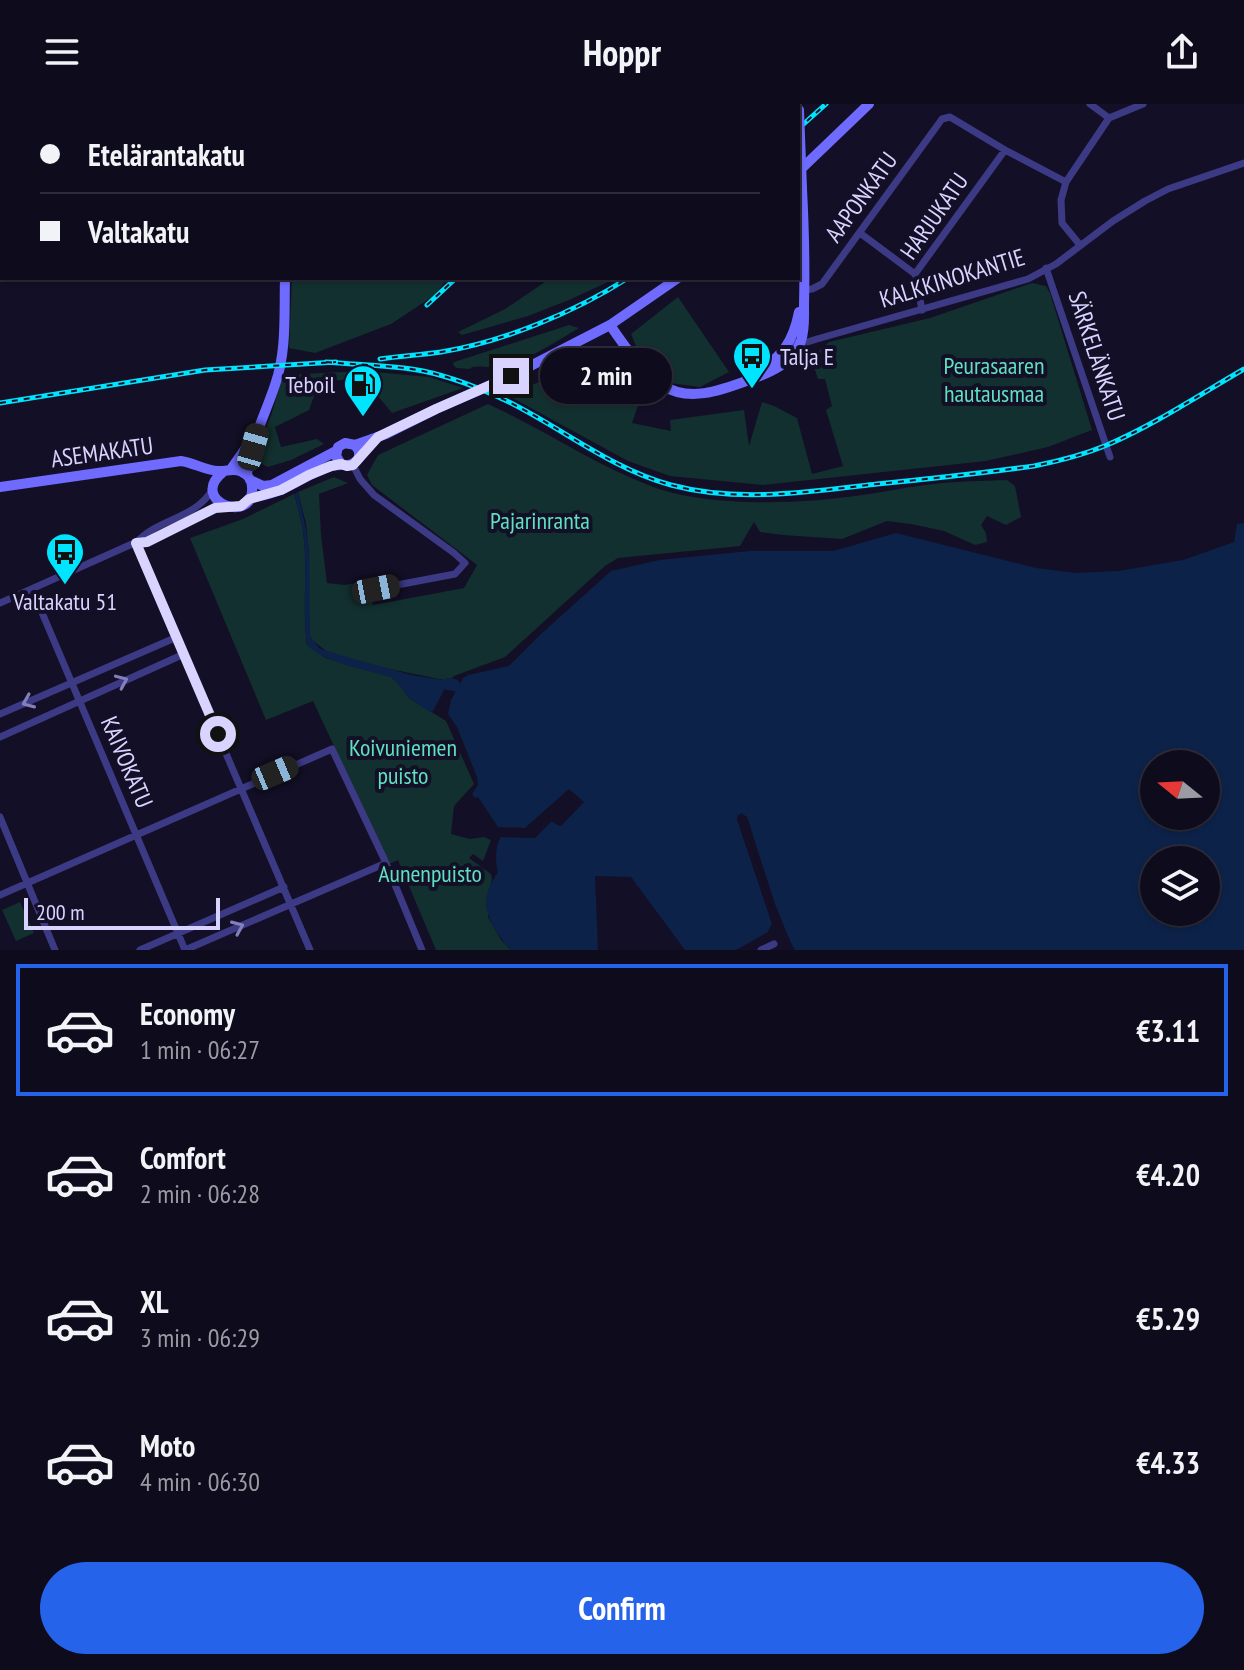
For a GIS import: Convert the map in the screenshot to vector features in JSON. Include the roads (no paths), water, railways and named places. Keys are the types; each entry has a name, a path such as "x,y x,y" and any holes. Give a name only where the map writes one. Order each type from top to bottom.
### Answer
{"main road":[{"path":"800,170 869,104"},
{"path":"610,325 653,378 672,390 685,393 731,388 764,376 790,358 804,328 800,136"},
{"path":"249,499 252,487 248,462 281,361 285,280"},
{"path":"227,470 243,472 263,486 272,485 336,451 345,443 355,445 378,437 511,376 610,325 675,280"},
{"path":"214,485 257,431"},
{"path":"209,470 216,499 230,508 241,506 249,499 281,490 309,475 351,462 378,437"},
{"path":"351,462 359,451 355,445"},
{"path":"336,451 338,461 351,462"},
{"name":"ASEMAKATU","path":"0,487 181,461 209,470 227,470"}],"street":[{"path":"1090,104 1109,118"},
{"path":"1080,245 1062,223 1061,200 1066,182 1109,118 1143,104"},
{"name":"AAPONKATU","path":"805,290 822,284 942,119 950,117 1005,150"},
{"path":"1005,150 1066,182"},
{"name":"HARJUKATU","path":"922,310 915,274 1005,150"},
{"name":"KALKKINOKANTIE","path":"796,342 1028,279 1056,264 1145,201 1168,189 1244,163"},
{"path":"860,233 915,274"},
{"name":"SÄRKELÄNKATU","path":"1046,268 1110,457"},
{"path":"351,462 374,495 465,563 455,574 376,589"},
{"path":"136,543 144,534 190,513 205,501 214,485"},
{"path":"0,603 136,543 147,542 224,506"},
{"path":"136,543 310,950"},
{"name":"KAIVOKATU","path":"32,589 185,950"},
{"path":"0,714 177,637"},
{"path":"0,737 184,654"},
{"path":"0,895 332,749 386,863 422,950"},
{"path":"0,817 55,950"},
{"path":"185,950 386,863"},
{"path":"140,950 284,887"},
{"path":"761,950 774,944"}],"water":[{"path":"298,492 308,546 310,636 319,648 326,651 411,675 449,681 433,711 409,698 391,677 324,657 307,645 304,540 294,494"},
{"path":"1244,523 1244,950 795,950 774,903 747,817 738,815 772,924 768,932 736,950 685,950 631,877 595,876 598,950 511,950 494,927 486,900 498,872 496,854 501,837 535,838 552,821 561,826 584,802 569,789 525,828 498,827 478,797 472,794 478,785 477,777 457,727 448,714 455,693 453,686 460,684 468,675 509,666 611,571 659,560 750,551 833,551 896,533 1036,568 1076,573 1118,571 1183,560 1234,542 1237,524"}],"waterway":[{"path":"448,684 454,685"}],"railway":[{"path":"800,127 826,104"},
{"path":"427,305 454,280"},
{"path":"380,359 441,352 489,341 562,314 625,280"},
{"path":"326,362 399,367 445,377 509,402 608,459 649,478 696,490 748,495 800,493 936,478 1062,460 1125,437 1244,369"},
{"path":"0,403 205,370 336,362"}],"place":[{"name":"Talja E","path":"752,390"},
{"name":"Teboil","path":"363,418"},
{"name":"Valtakatu 51","path":"65,586"}],"park label":[{"name":"Peurasaaren hautausmaa","path":"994,379"},
{"name":"Pajarinranta","path":"540,520"},
{"name":"Koivuniemen puisto","path":"403,761"},
{"name":"Aunenpuisto","path":"430,873"}]}
